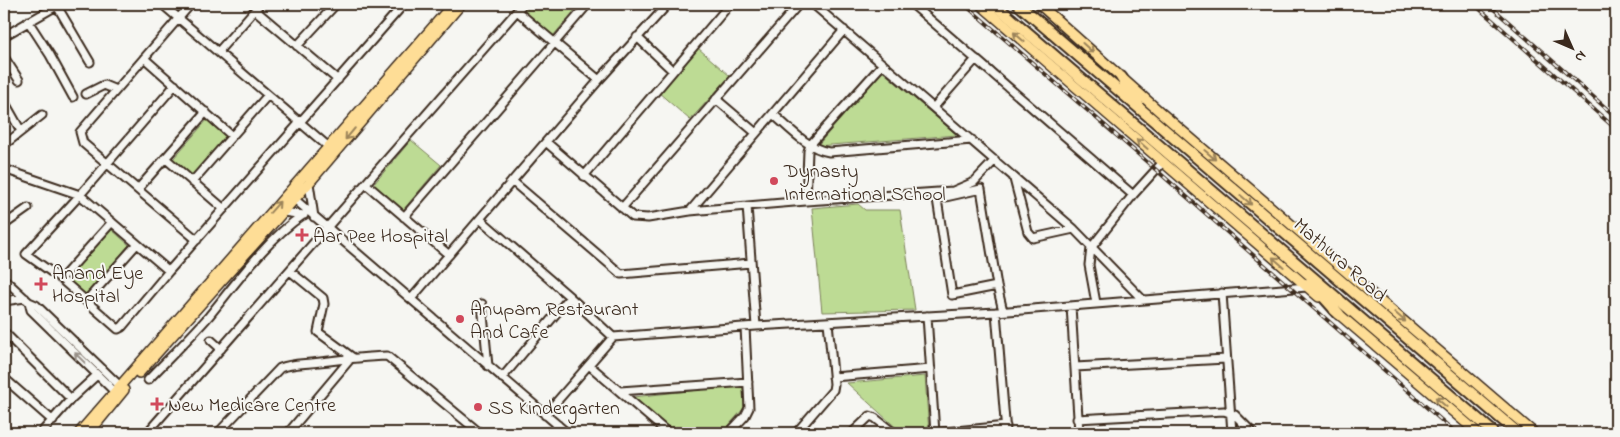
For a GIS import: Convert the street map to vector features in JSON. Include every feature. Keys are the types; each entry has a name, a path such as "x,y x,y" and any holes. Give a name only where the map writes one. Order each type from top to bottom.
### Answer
{"highway":[{"name":"Mathura Road","path":"994,4 1290,258"},
{"name":"Mathura Road","path":"1018,4 1518,433"},
{"path":"1121,77 1142,112"},
{"path":"1290,258 1338,314"},
{"path":"1290,258 1494,433"}],"main road":[{"path":"91,432 119,391 291,197 453,4"},
{"path":"79,433 283,212 291,197 309,183 332,149 461,4"},
{"path":"980,4 1478,433"},
{"path":"1039,4 1534,433"}],"street":[{"path":"162,4 332,149"},
{"path":"191,4 80,132 83,143 197,240"},
{"path":"218,52 260,4"},
{"path":"297,46 336,4"},
{"path":"175,85 26,254 61,279 118,329 404,4"},
{"path":"147,433 524,4"},
{"path":"404,217 588,4"},
{"path":"411,299 599,80 668,4"},
{"path":"584,176 730,4"},
{"path":"622,208 799,4"},
{"path":"813,4 1074,229 1143,300"},
{"path":"912,4 1133,195"},
{"path":"4,36 58,5 90,62"},
{"path":"255,10 338,80"},
{"path":"517,11 599,80"},
{"path":"28,21 50,55 73,97"},
{"path":"690,212 844,30"},
{"path":"637,37 673,71"},
{"path":"4,58 19,80"},
{"path":"144,58 232,136"},
{"path":"934,107 976,59"},
{"path":"806,201 808,151 810,146 883,64"},
{"path":"86,94 104,85 116,90"},
{"path":"192,182 268,95"},
{"path":"716,99 756,134"},
{"path":"4,101 21,131"},
{"path":"138,189 206,112"},
{"path":"773,114 810,146 821,151 829,152 972,140"},
{"path":"4,145 42,115"},
{"path":"546,142 633,217 648,218 747,206 954,191 974,182 995,160"},
{"path":"165,158 224,209"},
{"path":"1096,304 1090,265 1091,248 1133,195 1163,162"},
{"path":"4,169 80,195 169,271"},
{"path":"1014,178 1028,232 1033,238 1074,229"},
{"path":"512,181 621,274 751,263"},
{"path":"309,183 314,217"},
{"path":"366,184 449,255"},
{"path":"927,316 935,433 1006,430 997,286 981,189 937,199 952,295 997,286"},
{"path":"291,197 567,433"},
{"path":"747,206 756,326"},
{"path":"4,225 28,208"},
{"path":"283,212 314,217"},
{"path":"148,380 198,329 282,231 303,215"},
{"path":"480,219 613,337"},
{"path":"61,279 112,222"},
{"path":"86,301 137,244"},
{"path":"290,271 323,298 324,304 318,332 352,357"},
{"path":"4,279 27,300 36,304 119,391"},
{"path":"545,415 613,337 756,326 999,312 1307,287"},
{"path":"1222,293 1232,433"},
{"path":"502,378 570,297"},
{"path":"4,300 27,300"},
{"path":"27,300 31,310 97,375 119,391"},
{"path":"482,304 488,366"},
{"path":"1070,306 1079,433"},
{"path":"796,433 833,390 828,322"},
{"path":"729,433 745,416 749,408 745,327"},
{"path":"4,332 71,399"},
{"path":"212,340 221,349"},
{"path":"218,433 280,368 288,364 311,363 352,357 387,356 480,433"},
{"path":"291,432 352,357"},
{"path":"1075,367 1226,359"},
{"path":"589,365 668,433"},
{"path":"833,378 931,369"},
{"path":"41,433 71,399 97,375"},
{"path":"4,378 52,421"},
{"path":"620,391 748,382"},
{"path":"1077,420 1224,411 1230,412 1253,433"},
{"path":"852,433 870,416 894,433"},
{"path":"551,433 558,425"}],"green space":[{"path":"529,4 579,5 553,36 523,11"},
{"path":"698,48 730,76 690,120 658,92"},
{"path":"882,71 957,135 817,146"},
{"path":"208,119 227,136 191,177 172,160"},
{"path":"411,140 441,165 403,210 373,185"},
{"path":"858,204 865,210 900,210 915,310 822,312 812,208"},
{"path":"111,229 129,245 86,295 68,279"},
{"path":"925,376 929,433 902,433 847,383"},
{"path":"743,385 744,408 722,433 675,433 633,397"}],"railway":[{"path":"964,4 1456,433"},
{"path":"1474,4 1616,129"},
{"path":"1488,4 1616,117"}],"place":[{"name":"Dynasty International School","path":"774,181"},
{"name":"Aar Pee Hospital","path":"302,235"},
{"name":"Anand Eye Hospital","path":"41,284"},
{"name":"Anupam Restaurant And Cafe","path":"460,319"},
{"name":"New Medicare Centre","path":"157,404"},
{"name":"SS Kindergarten","path":"478,407"}]}
